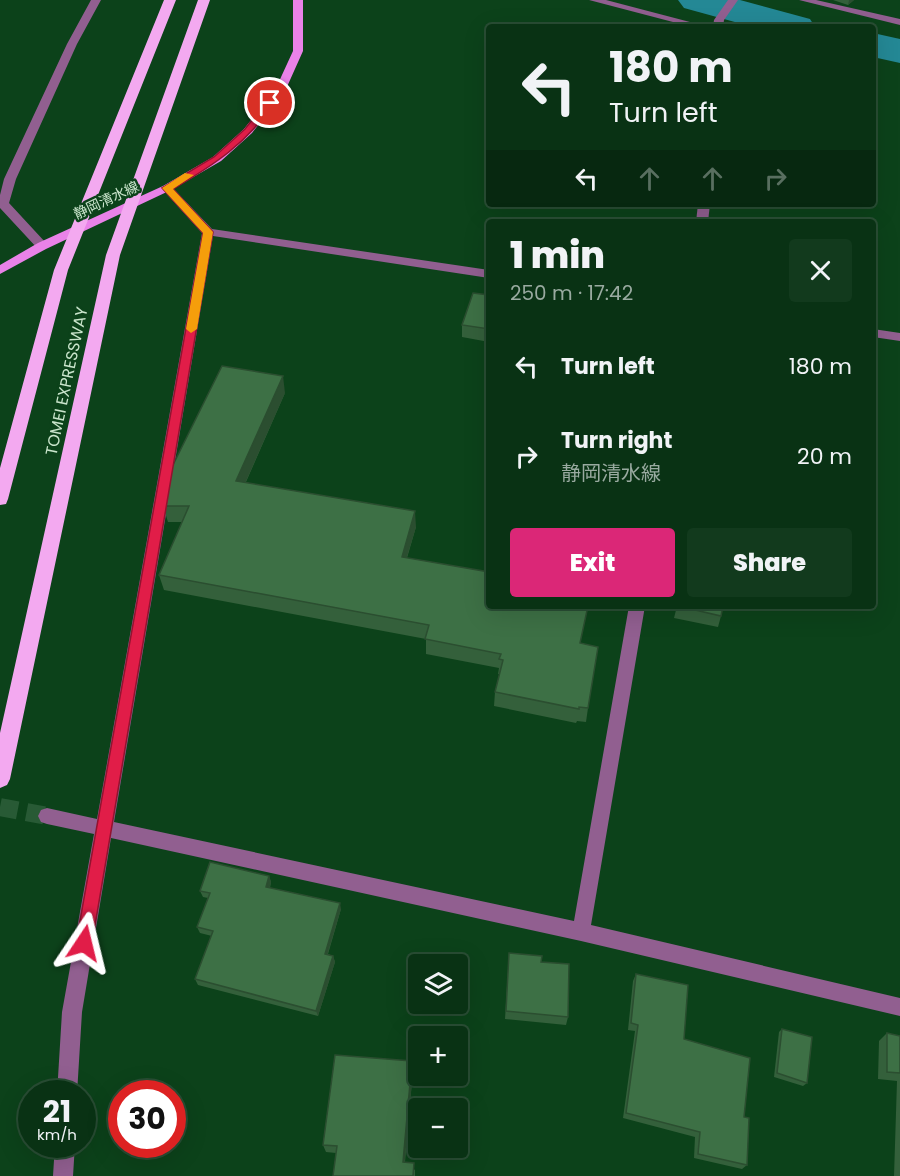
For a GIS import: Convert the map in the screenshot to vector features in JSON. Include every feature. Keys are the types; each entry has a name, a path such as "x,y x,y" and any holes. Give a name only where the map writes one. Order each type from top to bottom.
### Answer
{"highway":[{"name":"TOMEI EXPRESSWAY","path":"0,499 61,270 91,190 170,0"},
{"name":"TOMEI EXPRESSWAY","path":"0,779 113,255 204,0"}],"main road":[{"name":"静岡清水線","path":"0,270 42,246 167,188 217,159 248,131 281,89 297,51 298,0"}],"street":[{"path":"42,246 1,204 15,168 72,45 96,0"},
{"path":"594,0 692,24"},
{"path":"718,24 733,0"},
{"path":"804,0 900,22"},
{"path":"167,188 208,232 486,274"},
{"path":"69,1080 72,1012 208,232"},
{"path":"876,333 900,337"},
{"path":"581,932 636,609"},
{"path":"47,816 581,932 900,1007"},
{"path":"63,1176 64,1158"}],"building":[{"path":"473,293 486,295 486,329 462,325"},
{"path":"222,366 283,376 236,481 415,511 402,557 486,571 486,609 587,609 580,643 598,647 588,708 579,707 579,709 495,692 503,660 499,659 501,654 425,639 429,625 159,575 189,506 163,506 170,471"},
{"path":"691,609 722,609 721,616"},
{"path":"210,862 269,876 266,887 340,903 325,954 333,956 316,1011 195,979 213,931 197,927 210,893 200,891"},
{"path":"509,953 542,956 541,962 569,964 568,1017 506,1011"},
{"path":"636,974 688,985 684,1039 750,1058 744,1117 749,1118 747,1165 698,1154 700,1132 626,1113 638,1025 631,1023"},
{"path":"782,1029 812,1037 807,1083 777,1073"},
{"path":"887,1033 900,1036 900,1073 887,1072"},
{"path":"335,1055 408,1061 410,1086 403,1162 414,1163 413,1176 333,1176 337,1146 323,1145"}],"waterway":[{"path":"697,0 785,24"},
{"path":"876,46 900,51"}],"tunnel":[{"path":"0,807 47,816"}],"slow traffic":[{"path":"189,175 167,188 208,232 191,329"}],"route":[{"path":"84,943 208,232 167,188 217,159 248,131 270,103"}]}
